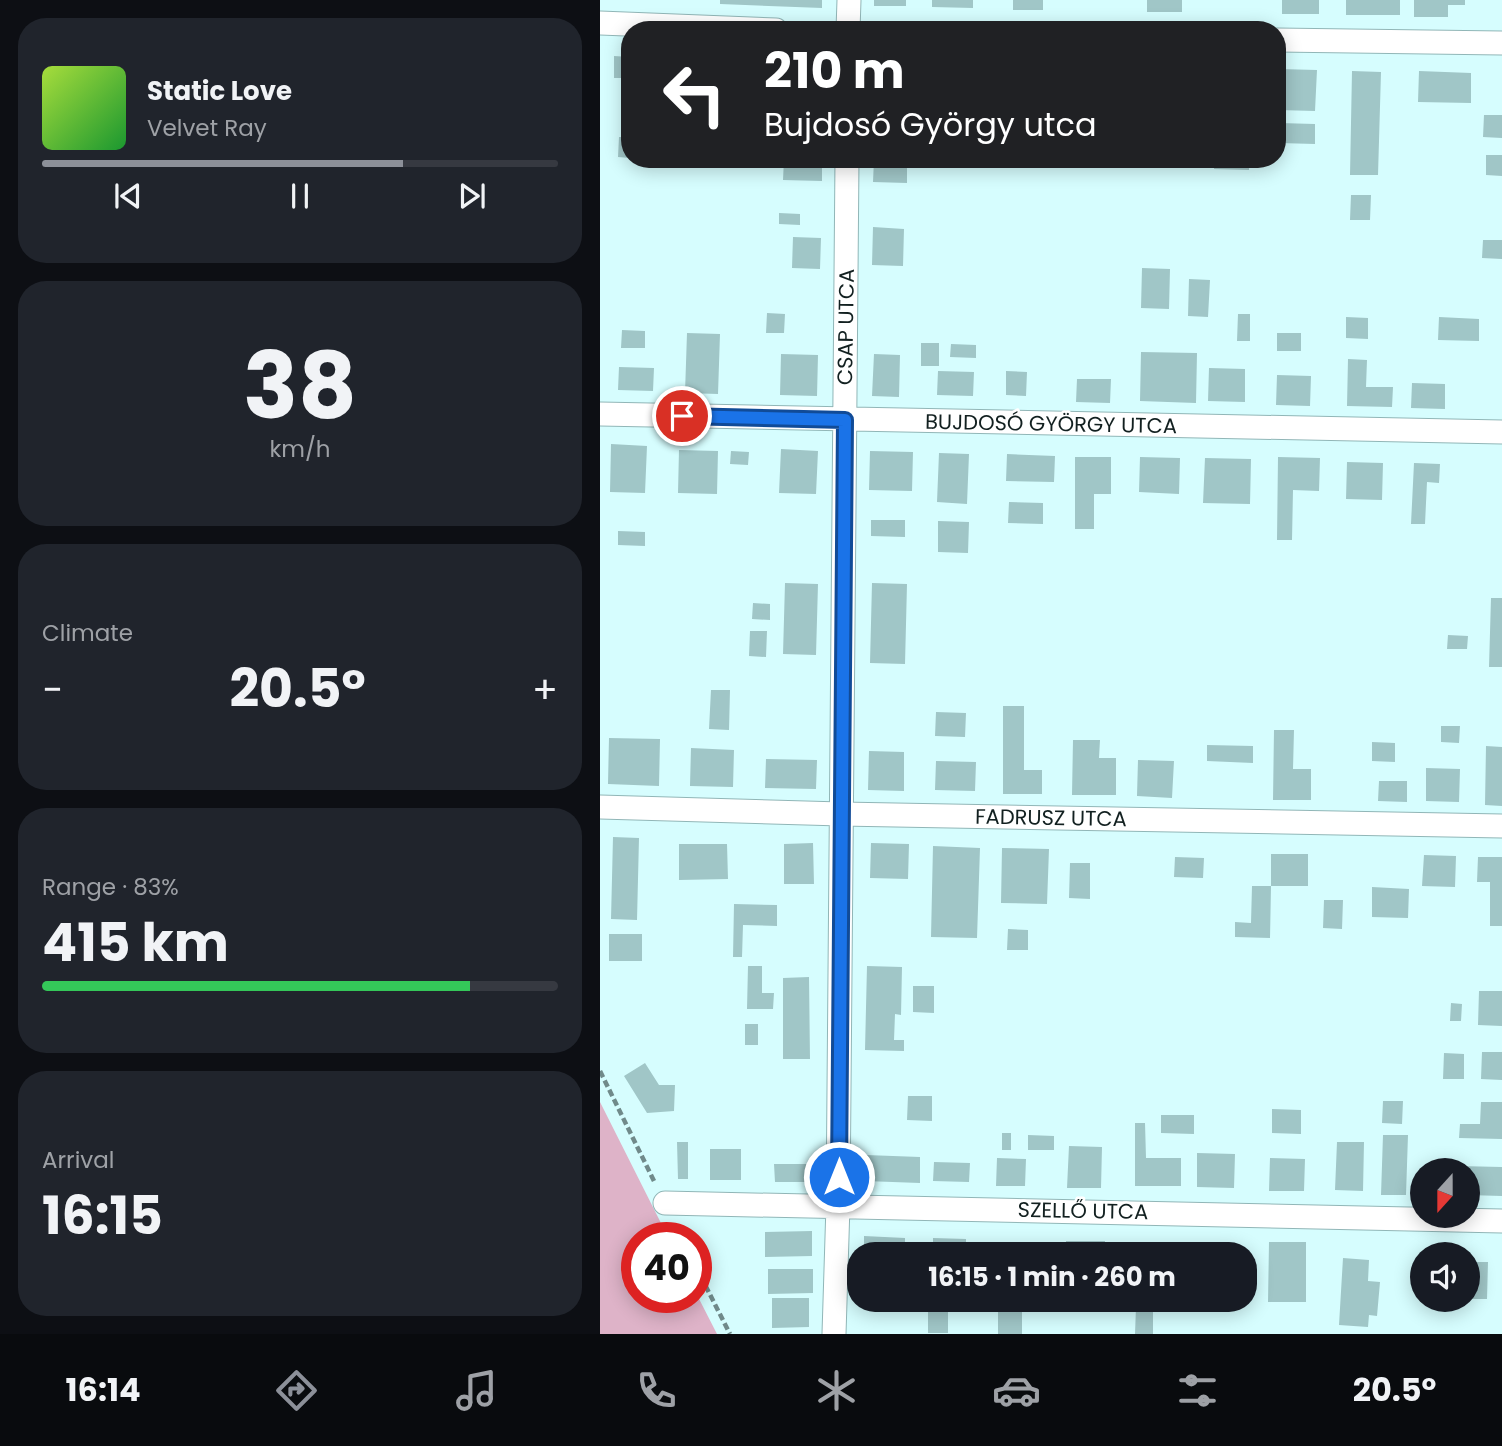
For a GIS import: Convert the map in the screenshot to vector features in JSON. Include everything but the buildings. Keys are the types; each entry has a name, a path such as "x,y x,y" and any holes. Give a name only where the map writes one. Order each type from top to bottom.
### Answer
{"street":[{"path":"848,21 849,0"},
{"path":"600,23 621,24"},
{"path":"1286,40 1502,43"},
{"name":"CSAP UTCA","path":"834,1334 838,1205 847,168"},
{"name":"BUJDOSÓ GYÖRGY UTCA","path":"600,414 1502,432"},
{"name":"FADRUSZ UTCA","path":"600,807 1502,826"},
{"name":"SZELLŐ UTCA","path":"665,1203 1502,1221"}],"path":[{"path":"600,1071 665,1203"},
{"path":"712,1298 730,1334"}],"shaded area":[{"path":"600,1102 660,1222 621,1222 621,1313 706,1313 717,1334 600,1334"}],"route":[{"path":"682,416 845,420 839,1177"}]}
